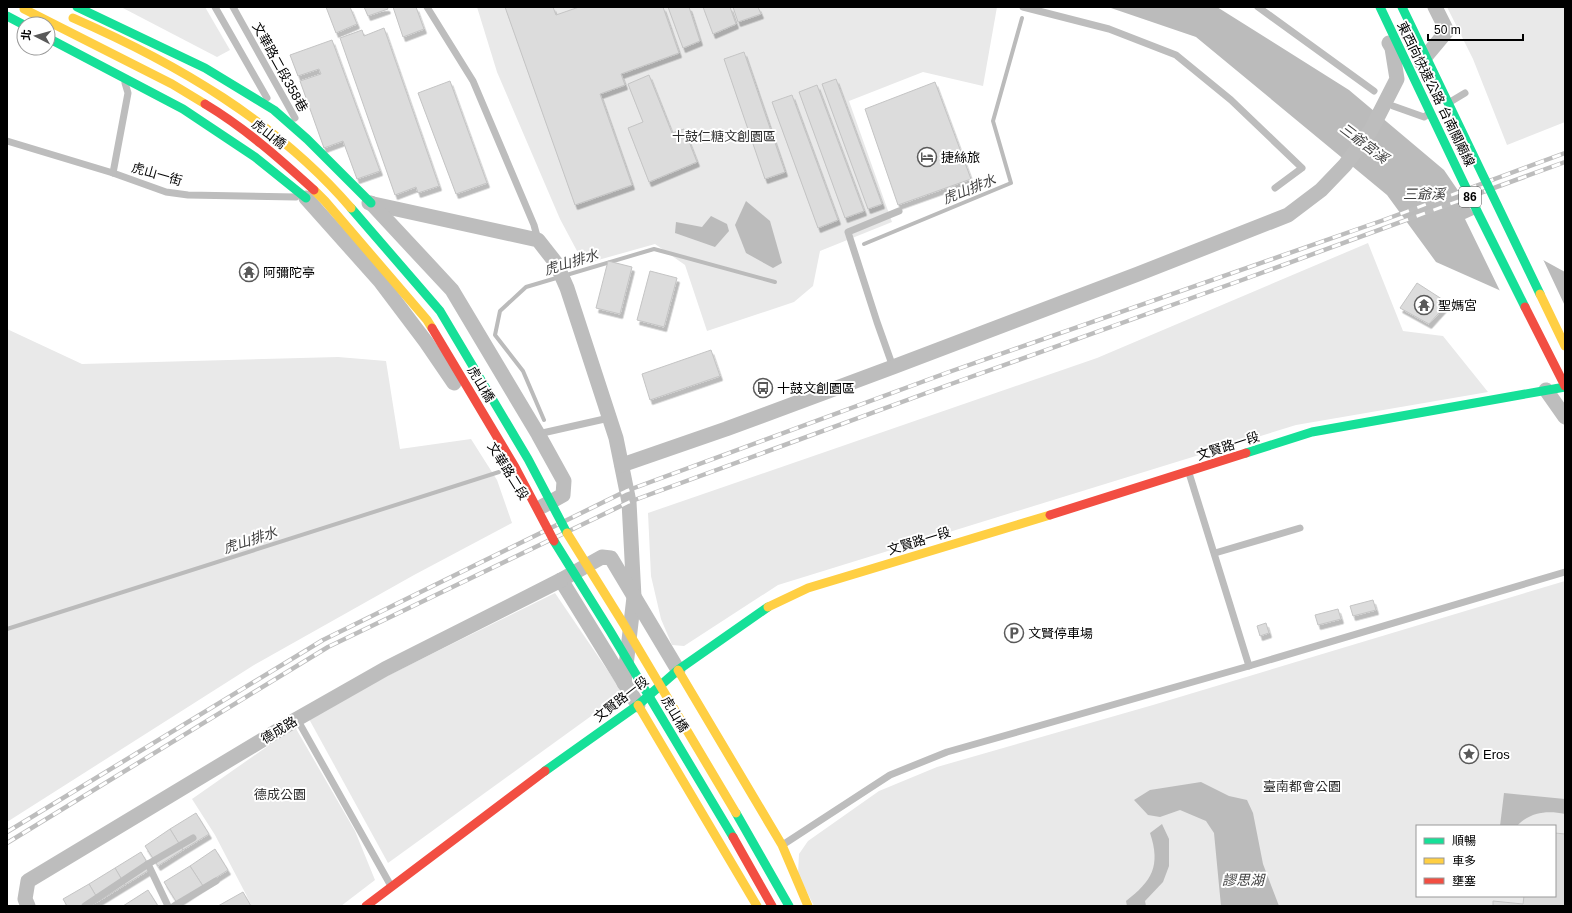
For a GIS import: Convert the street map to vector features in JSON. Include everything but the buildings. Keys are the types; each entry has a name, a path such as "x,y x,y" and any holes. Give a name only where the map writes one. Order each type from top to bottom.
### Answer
{"main road":[{"path":"77,7 205,68 274,110 307,139 371,203"},
{"name":"東西向快速公路 台南關廟線","path":"1380,7 1478,213 1565,386"},
{"name":"東西向快速公路 台南關廟線","path":"1402,7 1565,346"},
{"name":"虎山橋","path":"22,8 172,84 213,109 254,138 288,166 325,200 427,320 515,467 557,547 610,631 716,808 772,906"},
{"path":"7,16 16,21"},
{"name":"虎山橋","path":"67,16 107,33 180,71 221,96 263,126 298,154 336,190 440,311 528,459 570,539 623,623 737,814 789,906"},
{"path":"56,42 182,109 255,157 306,198"},
{"name":"文賢路一段","path":"366,906 524,786 638,704 678,670 758,613 781,600 808,588 1189,472 1312,432 1565,386"},
{"path":"678,670 782,845 808,906"},
{"path":"638,704 756,906"}],"street":[{"path":"1371,7 1392,48 1397,79 1388,108"},
{"path":"622,465 718,432 893,367 1288,215 1322,190 1349,159 1447,31 1435,7"},
{"path":"306,198 371,203 538,240 556,263 567,288 609,418 622,465 629,502 634,597 624,683"},
{"name":"文華路二段","path":"306,198 380,281 426,342 469,406 525,502 541,507 563,495 564,481 538,434 452,290 371,203"},
{"path":"1546,390 1565,417"},
{"path":"638,704 561,580 602,557 611,558 678,670"},
{"name":"德成路","path":"28,906 26,899 28,881 297,718 385,669 561,580"}],"lane":[{"name":"文華路二段358巷","path":"216,7 274,110"},
{"name":"文華路二段358巷","path":"232,7 307,139"},
{"path":"427,7 473,81 534,226 538,240"},
{"path":"1023,7 1109,29 1176,55 1231,100 1302,168 1275,188"},
{"path":"1258,7 1374,92"},
{"path":"113,173 128,94 123,78"},
{"path":"1445,105 1465,94"},
{"path":"1388,108 1424,117 1438,109"},
{"name":"虎山一街","path":"7,141 113,173 166,192 188,195 306,198"},
{"path":"893,367 848,232 899,211"},
{"path":"538,434 609,418"},
{"path":"1189,472 1250,666"},
{"path":"1215,553 1300,528"},
{"path":"782,845 890,775 947,752 1250,666 1565,572"},
{"path":"297,718 392,886"},
{"path":"85,906 148,864 193,838"},
{"path":"148,864 168,906"},
{"path":"174,906 216,881"}],"green space":[{"path":"121,7 205,7 230,50 217,57"},
{"name":"十鼓仁糖文創園區","path":"477,7 997,7 983,86 923,72 849,101 892,222 820,251 813,286 794,302 707,331 685,265 655,244 584,264 560,219 497,72"},
{"path":"1447,7 1565,7 1565,122 1507,145 1473,59"},
{"path":"1368,243 1403,331 1443,336 1488,392 1296,425 778,585 684,646 672,645 661,619 651,576 648,513 1097,358"},
{"path":"7,329 82,364 338,357 386,361 400,449 471,439 497,480 512,523 414,575 254,665 7,822"},
{"name":"臺南都會公園","path":"1565,581 1565,906 814,906 798,874 799,854 808,841 879,791 937,767 1153,705"},
{"path":"555,593 623,693 388,863 309,719 385,677"},
{"name":"德成公園","path":"295,727 355,831 375,880 341,906 252,906 215,835 192,799"}],"water":[{"name":"三爺溪","path":"1108,7 1217,7 1349,90 1444,170 1483,227 1565,272 1565,317 1553,314 1436,262 1387,195 1196,37"},
{"path":"746,201 770,221 782,263 773,268 746,253 735,225"},
{"path":"711,216 727,224 729,231 715,247 675,233 676,222 702,227"},
{"name":"謬思湖","path":"1201,782 1229,796 1247,800 1253,813 1263,864 1279,906 1221,906 1214,833 1206,821 1180,810 1160,817 1148,815 1134,800 1150,790"},
{"path":"1504,793 1565,799 1565,814 1552,812 1539,813 1527,818 1518,825 1500,825"},
{"path":"1162,824 1169,839 1169,866 1163,882 1145,901 1146,906 1127,906 1126,901 1142,887 1152,872 1155,855 1150,833"}],"pier":[{"path":"1476,214 1485,226 1542,257 1565,306 1565,318 1553,316 1501,293 1465,219"}],"waterway":[{"name":"虎山排水","path":"864,244 1011,183 993,121 1022,18"},
{"name":"虎山排水","path":"544,420 523,371 495,335 500,311 526,287 654,249 775,282"},
{"name":"虎山排水","path":"7,629 499,472"}],"railway":[{"path":"7,832 323,640 626,491 949,372 1381,221 1565,153"},
{"path":"7,843 328,647 629,502 1565,162"}],"traffic: fast":[{"path":"77,7 205,68 274,110 307,139 371,203"},
{"path":"1380,7 1478,213 1525,307"},
{"path":"1402,7 1540,294"},
{"path":"7,16 16,21"},
{"path":"56,42 183,109 255,157 306,198"},
{"path":"351,208 440,311 528,459 567,533"},
{"path":"1246,453 1312,432 1565,387"},
{"path":"554,541 610,631 733,837"},
{"path":"545,771 638,705 678,670 768,607"},
{"path":"736,813 789,906"}],"traffic: slow":[{"path":"24,9 172,84 205,104"},
{"path":"73,18 187,75 223,98 258,122 291,148 322,177 351,208"},
{"path":"314,190 427,320 432,328"},
{"path":"1540,294 1565,346"},
{"path":"768,607 808,588 1050,515"},
{"path":"567,533 623,623 736,813"},
{"path":"678,670 782,845 808,906"},
{"path":"638,705 757,906"}],"traffic: jam":[{"path":"205,104 234,123 275,155 314,190"},
{"path":"1525,307 1565,386"},
{"path":"432,328 515,467 554,541"},
{"path":"1050,515 1246,453"},
{"path":"366,906 545,771"},
{"path":"733,837 772,906"}],"place":[{"name":"捷絲旅","path":"927,157"},
{"name":"阿彌陀亭","path":"249,272"},
{"name":"聖媽宮","path":"1424,305"},
{"name":"十鼓文創園區","path":"763,388"},
{"name":"文賢停車場","path":"1014,633"},
{"name":"Eros","path":"1469,754"}],"water label":[{"name":"三爺宮溪","path":"1364,143"}]}
